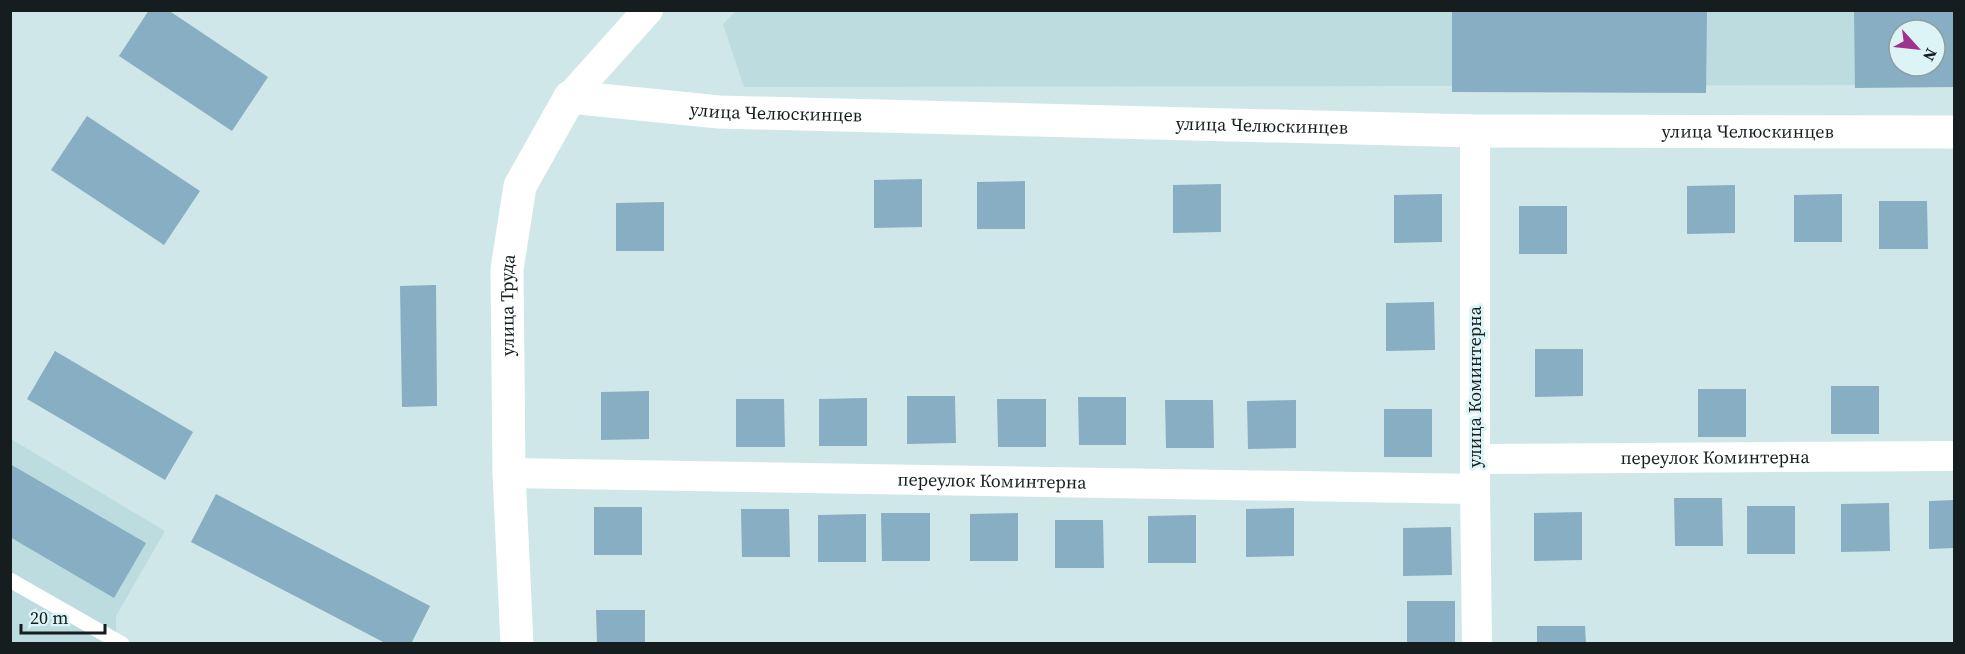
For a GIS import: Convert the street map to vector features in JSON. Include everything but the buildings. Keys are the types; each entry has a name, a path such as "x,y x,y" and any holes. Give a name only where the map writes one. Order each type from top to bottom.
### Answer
{"street":[{"name":"улица Труда","path":"517,644 509,473 507,269 520,186 570,97 648,10"},
{"name":"улица Челюскинцев","path":"570,97 719,112 1475,131 1954,132"},
{"name":"улица Коминтерна","path":"1475,131 1475,489 1478,644"},
{"name":"переулок Коминтерна","path":"1475,459 1954,456"},
{"name":"переулок Коминтерна","path":"509,473 1475,489"}],"lane":[{"path":"10,580 122,644"}],"shaded area":[{"path":"737,10 1954,10 1954,85 744,87 723,24"},
{"path":"11,439 165,531 116,616 116,643 11,644"}]}
